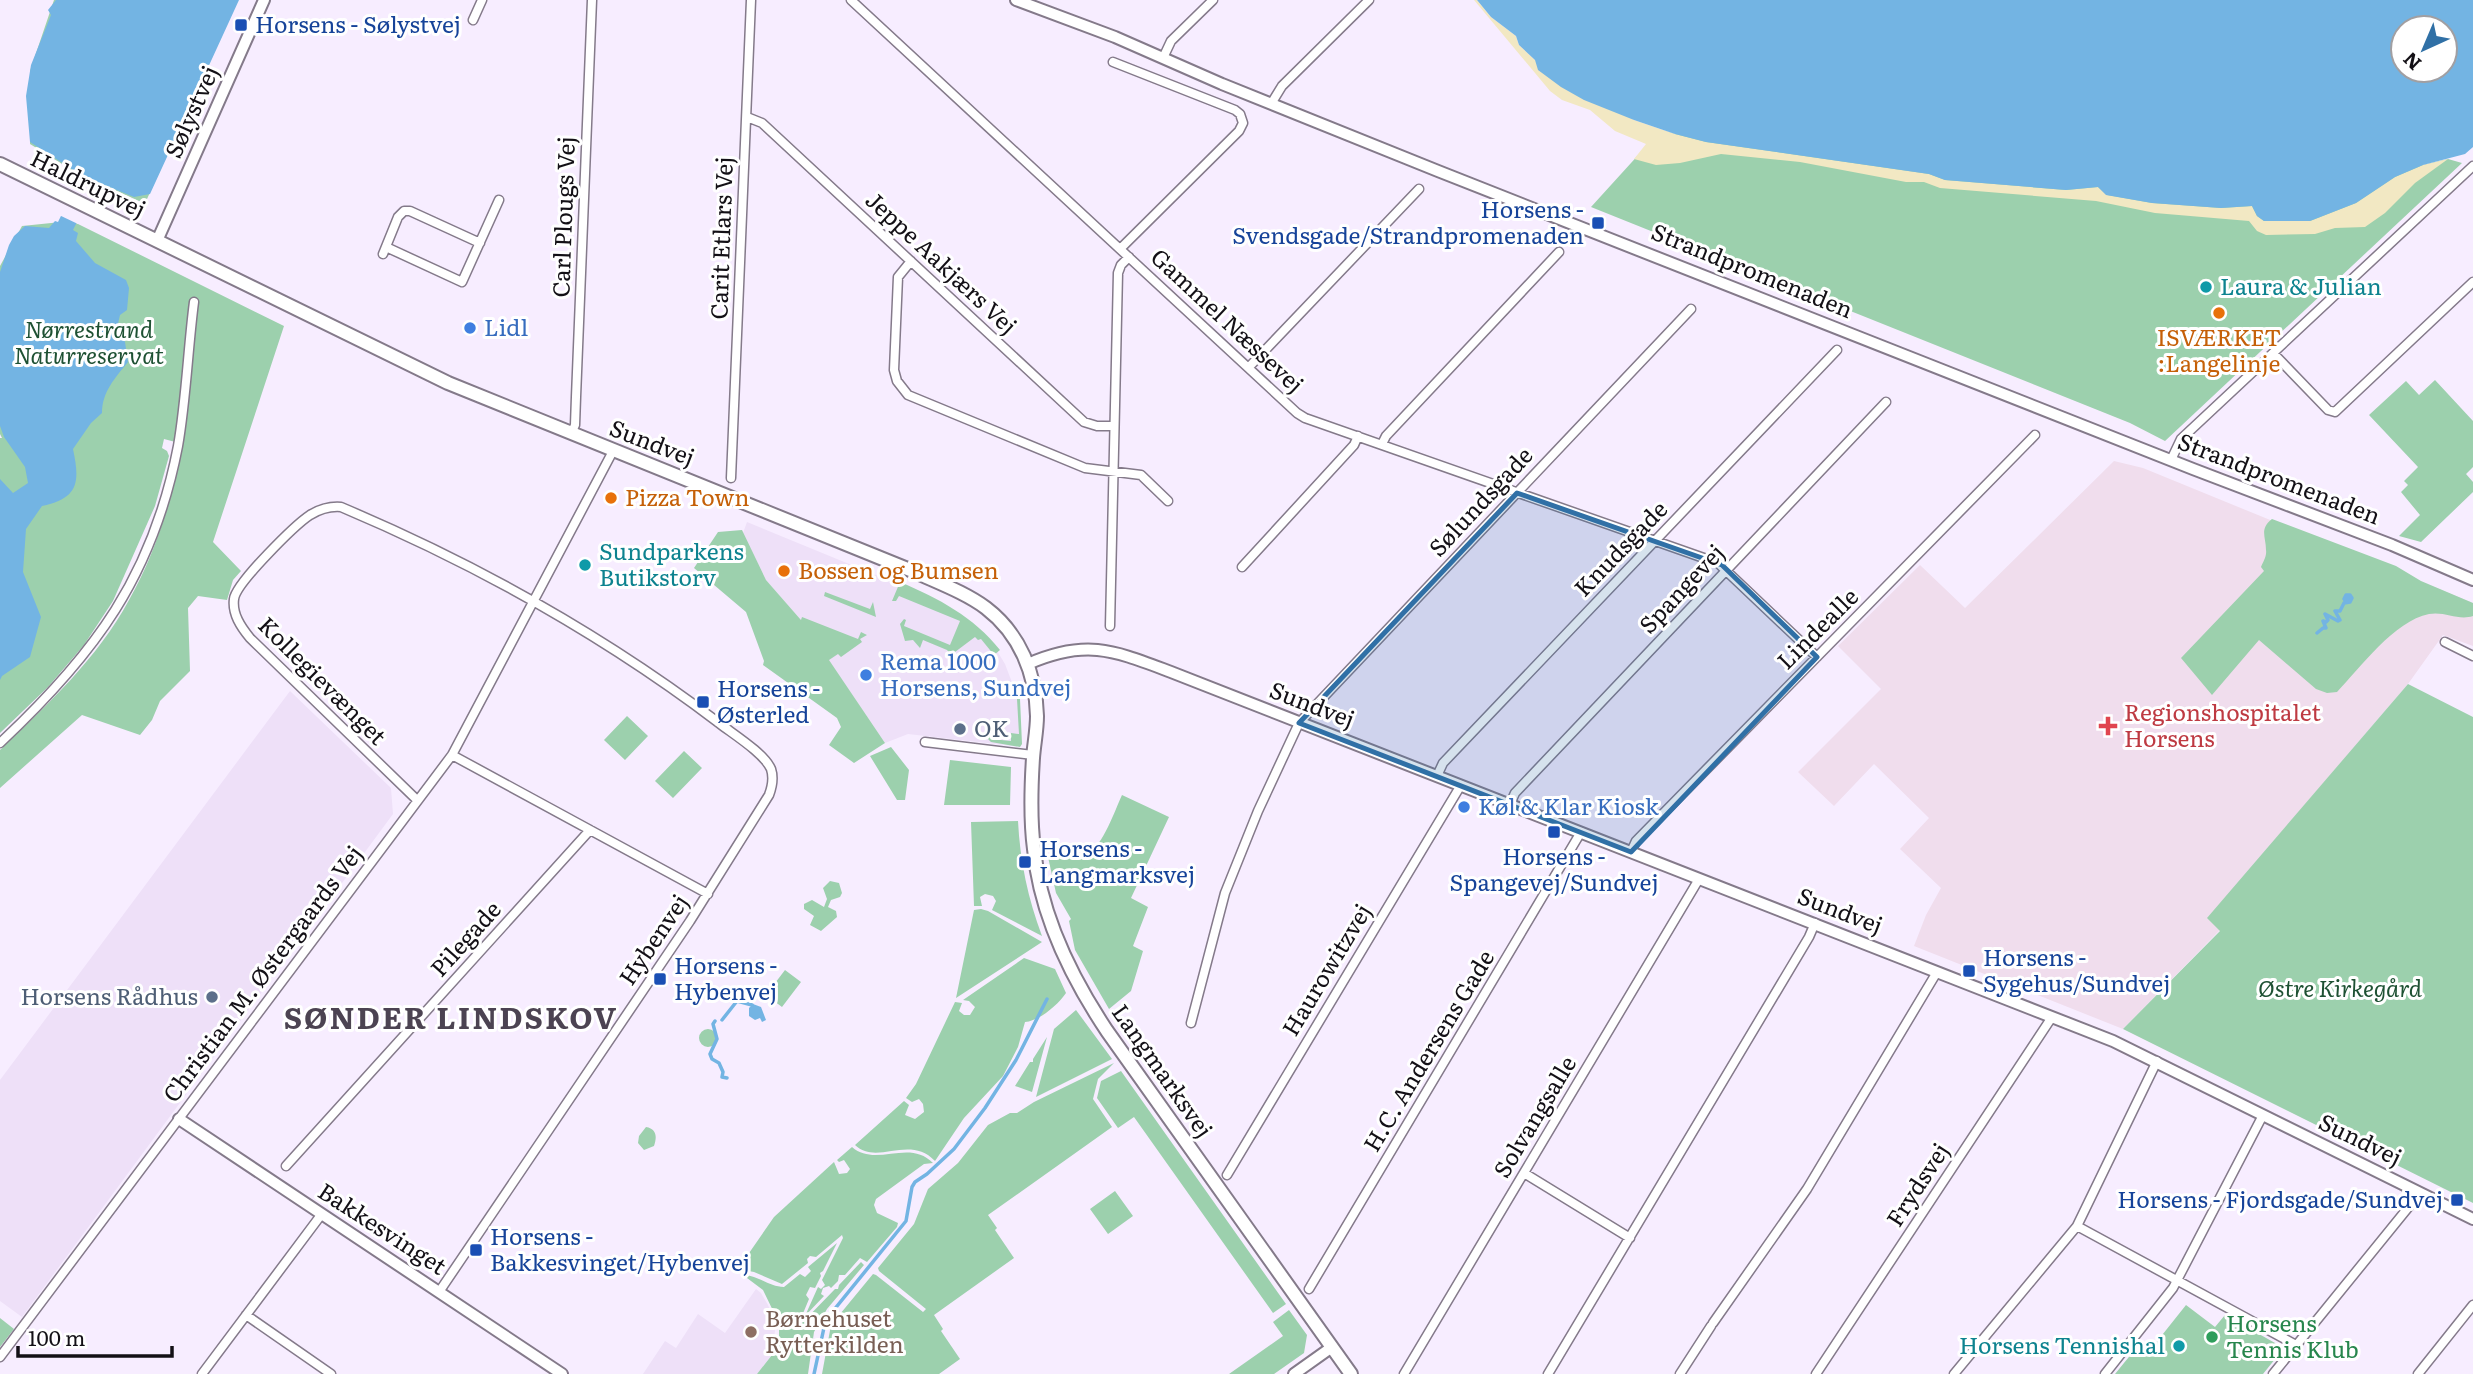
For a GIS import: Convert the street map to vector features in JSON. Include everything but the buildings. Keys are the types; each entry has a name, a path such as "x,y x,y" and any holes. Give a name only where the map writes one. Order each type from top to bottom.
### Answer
{"main road":[{"name":"Haldrupvej","path":"0,164 157,241"},
{"name":"Sundvej","path":"157,241 448,383 915,572 977,602 1010,632 1028,664"},
{"name":"Langmarksvej","path":"1028,664 1035,689 1037,717 1031,812 1034,853 1043,895 1069,967 1107,1031 1351,1374"}],"street":[{"name":"Sølystvej","path":"157,241 264,0"},
{"path":"473,20 482,0"},
{"name":"Carl Plougs Vej","path":"571,434 575,425 592,0"},
{"name":"Carit Etlars Vej","path":"731,478 751,0"},
{"name":"Gammel Næssevej","path":"851,0 1305,418 1718,563 1727,569"},
{"name":"Strandpromenaden","path":"1016,0 1115,37 1270,104 2392,545 2473,580"},
{"path":"1163,58 1171,41 1213,0"},
{"path":"1270,104 1282,86 1369,0"},
{"path":"1113,62 1235,110 1243,122 1239,131 1120,249"},
{"name":"Jeppe Aakjærs Vej","path":"747,117 762,123 1084,422 1097,426 1114,426"},
{"path":"2171,460 2181,439 2473,166"},
{"path":"1249,367 1419,189"},
{"path":"480,243 410,211 404,211 398,217 384,251 462,282 480,243 499,200"},
{"path":"1382,444 1386,436 1559,252"},
{"path":"1110,626 1118,273 1129,257"},
{"path":"911,261 901,271 898,282 894,370 902,390 914,399 1079,466 1141,475 1168,501"},
{"path":"2273,353 2328,410 2335,412 2473,282"},
{"path":"0,743 52,692 89,650 123,599 150,544 162,511 178,444 194,302"},
{"name":"Sølundsgade","path":"1191,1023 1225,893 1258,811 1299,723 1691,309"},
{"name":"Knudsgade","path":"1437,776 1443,763 1837,350"},
{"name":"Spangevej","path":"1510,804 1515,793 1886,402"},
{"name":"Lindealle","path":"1631,852 1636,841 2035,435"},
{"path":"1242,567 1354,445 1358,436"},
{"name":"Christian M. Østergaards Vej","path":"0,1357 452,755 612,450"},
{"name":"Kollegievænget","path":"417,800 241,627 234,599 238,588 308,516 330,506 341,507 368,519 535,600"},
{"path":"1727,569 1817,657"},
{"name":"Hybenvej","path":"439,1292 708,894 769,795 772,778 766,761 704,712 637,664 535,600"},
{"path":"2445,642 2473,656"},
{"name":"Sundvej","path":"1028,664 1047,656 1074,650 1114,652 1461,785 2113,1041 2473,1219"},
{"path":"925,742 1033,755"},
{"path":"452,755 708,894"},
{"name":"Haurowitzvej","path":"1227,1175 1461,785"},
{"name":"Pilegade","path":"286,1167 590,830"},
{"name":"H.C. Andersens Gade","path":"1309,1289 1581,832"},
{"name":"Solvangsalle","path":"1404,1374 1699,879"},
{"path":"1548,1374 1815,923"},
{"path":"1680,1374 1807,1189 1937,972"},
{"name":"Frydsvej","path":"1816,1374 2052,1017"},
{"path":"1954,1374 2077,1227 2157,1061"},
{"path":"2105,1374 2178,1280 2263,1115"},
{"name":"Bakkesvinget","path":"179,1119 562,1374"},
{"path":"1524,1173 1630,1238"},
{"path":"2273,1374 2420,1193"},
{"path":"202,1374 321,1215"},
{"path":"2077,1227 2296,1345"},
{"path":"2418,1374 2473,1305"},
{"path":"246,1315 331,1374"},
{"path":"1297,1373 1332,1347"}],"highlighted area":[{"path":"1517,493 1722,565 1817,657 1631,852 1299,723"}],"shaded area":[{"name":"Regionshospitalet Horsens","path":"2114,461 2143,468 2473,603 2473,646 2443,635 2408,684 2208,918 2220,930 2123,1029 1914,946 1926,915 1941,888 1900,849 1929,818 1874,764 1834,806 1798,772 1881,689 1838,646 1920,565 1965,608"},
{"path":"747,522 932,598 996,649 1005,664 1019,701 1020,740 1014,746 908,734 885,743 802,621 766,580 743,533"},
{"path":"290,691 391,788 393,814 22,1317 0,1301 0,1080"},
{"name":"Børnehuset Rytterkilden","path":"756,1289 768,1305 774,1319 775,1331 775,1351 757,1374 643,1374 665,1341 676,1348 698,1314 725,1333"}],"green space":[{"name":"Nørrestrand Naturreservat","path":"54,0 238,0 147,199 139,201 97,182 76,223 284,326 213,542 241,571 233,580 227,600 198,596 188,608 190,671 160,701 152,720 140,735 82,715 0,788 0,750 87,661 116,621 139,581 162,524 183,444 164,439 162,448 169,456 155,506 113,601 84,645 48,687 0,733 0,266 22,226 61,222 83,177 30,144 30,71"},
{"path":"1661,130 1675,134 2423,165 2448,159 2462,163 2165,441 2130,423 1591,207"},
{"path":"2435,380 2473,421 2473,467 2466,474 2473,482 2473,492 2421,542 2399,536 2420,515 2401,492 2408,485 2404,481 2418,467 2369,415 2406,381 2419,395"},
{"path":"2272,519 2396,566 2421,581 2473,603 2473,616 2435,613 2416,618 2379,646 2337,692 2327,693 2316,689 2259,640 2212,695 2181,658 2264,571 2261,567 2266,552 2264,530"},
{"path":"742,530 766,580 801,620 802,617 858,639 861,632 867,635 860,639 862,642 841,657 838,654 829,660 885,743 854,763 829,745 841,727 837,718 763,665 764,661 746,612 694,568 718,532"},
{"path":"900,582 967,618 1000,650 994,655 981,639 975,637 951,655 947,650 923,640 920,648 913,640 905,641 900,624 904,619 904,626 950,645 960,621 899,596 896,601 892,601"},
{"path":"825,592 870,609 873,602 876,617 824,596"},
{"name":"Østre Kirkegård","path":"2408,684 2473,717 2473,1203 2123,1029 2220,931 2207,918"},
{"path":"1017,699 1020,699 1022,744 1020,747 991,742 988,739 991,728 991,739 1011,741 1011,733 1019,734"},
{"path":"627,716 648,736 625,760 604,740"},
{"path":"891,747 909,770 905,800 897,800 870,756"},
{"path":"684,751 702,768 673,798 655,781"},
{"path":"950,760 1011,767 1010,805 944,805"},
{"path":"1122,795 1169,817 1131,898 1148,907 1133,946 1143,951 1131,991 1109,1009 1075,950 1069,921 1071,919 1056,893 1048,857 1079,856 1093,849 1108,827"},
{"path":"1018,821 1026,880 1042,936 992,910 996,901 993,896 985,894 980,897 982,906 974,906 971,822"},
{"path":"830,881 839,883 842,893 840,897 831,900 828,907 836,911 837,917 821,931 810,925 814,916 804,909 804,904 812,900 824,907 827,899 823,888"},
{"path":"981,909 1042,942 956,998 974,910"},
{"path":"1024,958 1055,969 1066,993 1048,1012 1025,1022 1018,1047 1003,1076 964,1118 935,1161 925,1153 915,1150 873,1153 855,1145 904,1101 909,1105 905,1115 915,1119 924,1112 919,1099 912,1102 906,1098 916,1084 955,1002 962,1003 959,1011 970,1015 975,1007 969,1001 963,1000"},
{"path":"785,970 801,982 782,1007 766,995"},
{"path":"1076,1010 1112,1059 1036,1097 1054,1029"},
{"path":"708,1029 714,1032 717,1038 714,1044 708,1047 702,1044 699,1038 702,1032"},
{"path":"1047,1037 1032,1092 1015,1086 1030,1062 1033,1062"},
{"path":"1114,1063 1098,1079 1093,1099 1112,1127 988,1215 1014,1258 934,1315 943,1329 941,1331 960,1359 939,1374 822,1374 831,1325 873,1274 923,1312 926,1309 878,1268 914,1224 928,1189 958,1163 988,1125"},
{"path":"1121,1071 1286,1304 1273,1313 1134,1117 1118,1128 1097,1098 1101,1081"},
{"path":"646,1127 654,1132 656,1140 654,1146 644,1150 638,1143 639,1136"},
{"path":"852,1147 871,1155 914,1153 933,1163 924,1164 876,1199 874,1205 877,1213 898,1223 897,1227 867,1262 860,1258 845,1275 839,1275 838,1281 831,1288 823,1288 821,1294 824,1296 805,1316 818,1287 821,1289 825,1285 822,1280 843,1238 842,1235 816,1257 810,1256 808,1263 782,1284 754,1272 738,1269 774,1217 834,1162 839,1174 847,1173 850,1169 844,1160 837,1160"},
{"path":"1115,1191 1133,1216 1108,1234 1090,1209"},
{"path":"837,1243 815,1288 810,1287 806,1295 809,1299 799,1323 838,1289 861,1262 864,1265 827,1309 814,1332 808,1374 757,1374 779,1346 779,1323 763,1290 743,1275 784,1287 800,1274 805,1277 811,1271 808,1267"},
{"name":"Horsens Tennis Klub","path":"2186,1305 2215,1327 2225,1315 2284,1348 2263,1374 2115,1374 2137,1347 2147,1354"},
{"path":"1289,1310 1307,1335 1304,1353 1274,1374 1229,1374 1283,1336 1273,1322"},
{"path":"0,1318 14,1329 0,1347"}],"sand":[{"path":"1474,0 1516,36 1519,45 1535,60 1634,120 1706,142 1929,174 1945,180 2066,190 2098,187 2107,195 2152,203 2221,208 2252,206 2257,216 2264,221 2310,221 2356,203 2395,177 2423,165 2448,159 2415,183 2385,213 2365,227 2335,228 2315,234 2266,235 2257,231 2249,221 2155,213 2096,201 1940,188 1924,182 1906,182 1800,162 1721,154 1656,165 1634,159 1646,144 1615,131 1590,110 1562,100 1550,91"}],"water":[{"name":"Nørrestrand Naturreservat","path":"56,0 239,0 150,194 134,197 97,182 73,230 78,233 76,241 95,263 126,280 129,288 127,310 120,315 117,328 125,342 128,362 107,392 102,413 91,423 73,449 76,471 74,487 63,498 42,506 26,529 23,572 41,617 30,657 0,680 0,479 13,493 28,483 25,467 4,437 0,426 0,272 9,245 25,226 49,228 55,221 58,222 81,175 30,142 26,96 31,65 51,15 48,10"},
{"path":"1477,0 2473,0 2473,147 2465,154 2423,165 2395,177 2356,203 2310,221 2264,221 2257,216 2252,206 2221,208 2152,203 2106,195 2098,187 2066,190 1945,180 1929,174 1706,142 1634,120 1584,100 1538,70 1535,60 1519,45 1516,36 1491,17"},
{"path":"753,1004 761,1007 766,1020 762,1022 760,1018 755,1020 749,1016 749,1008"}],"pier":[{"path":"76,180 95,190 78,224 59,215"}],"waterway":[{"path":"2317,633 2326,628 2323,621 2328,620 2325,614 2340,620 2335,611 2340,611 2344,603 2350,602 2352,598 2350,595 2346,595 2344,599 2347,602 2350,599 2346,599 2348,598"},
{"path":"814,1374 825,1323 829,1316 906,1221 915,1182 954,1149 985,1108 1016,1060 1047,999"},
{"path":"722,1020 737,1001 752,1005"},
{"path":"715,1021 713,1024 717,1039 710,1054 712,1059 719,1063 722,1077 727,1078"}],"place":[{"name":"Horsens - Sølystvej","path":"241,25"},
{"name":"Horsens - Svendsgade/Strandpromenaden","path":"1598,223"},
{"name":"Laura & Julian","path":"2206,287"},
{"name":"ISVÆRKET :Langelinje","path":"2219,313"},
{"name":"Lidl","path":"470,328"},
{"name":"Pizza Town","path":"611,498"},
{"name":"Sundparkens Butikstorv","path":"585,565"},
{"name":"Bossen og Bumsen","path":"784,571"},
{"name":"Rema 1000 Horsens, Sundvej","path":"866,675"},
{"name":"Horsens - Østerled","path":"703,702"},
{"name":"Regionshospitalet Horsens","path":"2108,726"},
{"name":"OK","path":"960,729"},
{"name":"Køl & Klar Kiosk","path":"1464,807"},
{"name":"Horsens - Spangevej/Sundvej","path":"1554,832"},
{"name":"Horsens - Langmarksvej","path":"1025,862"},
{"name":"Horsens - Sygehus/Sundvej","path":"1969,971"},
{"name":"Horsens - Hybenvej","path":"660,979"},
{"name":"Horsens Rådhus","path":"212,997"},
{"name":"Horsens - Fjordsgade/Sundvej","path":"2457,1200"},
{"name":"Horsens - Bakkesvinget/Hybenvej","path":"476,1250"},
{"name":"Børnehuset Rytterkilden","path":"751,1332"},
{"name":"Horsens Tennis Klub","path":"2212,1337"},
{"name":"Horsens Tennishal","path":"2179,1346"}],"district":[{"name":"SØNDER LINDSKOV","path":"451,1019"}]}
